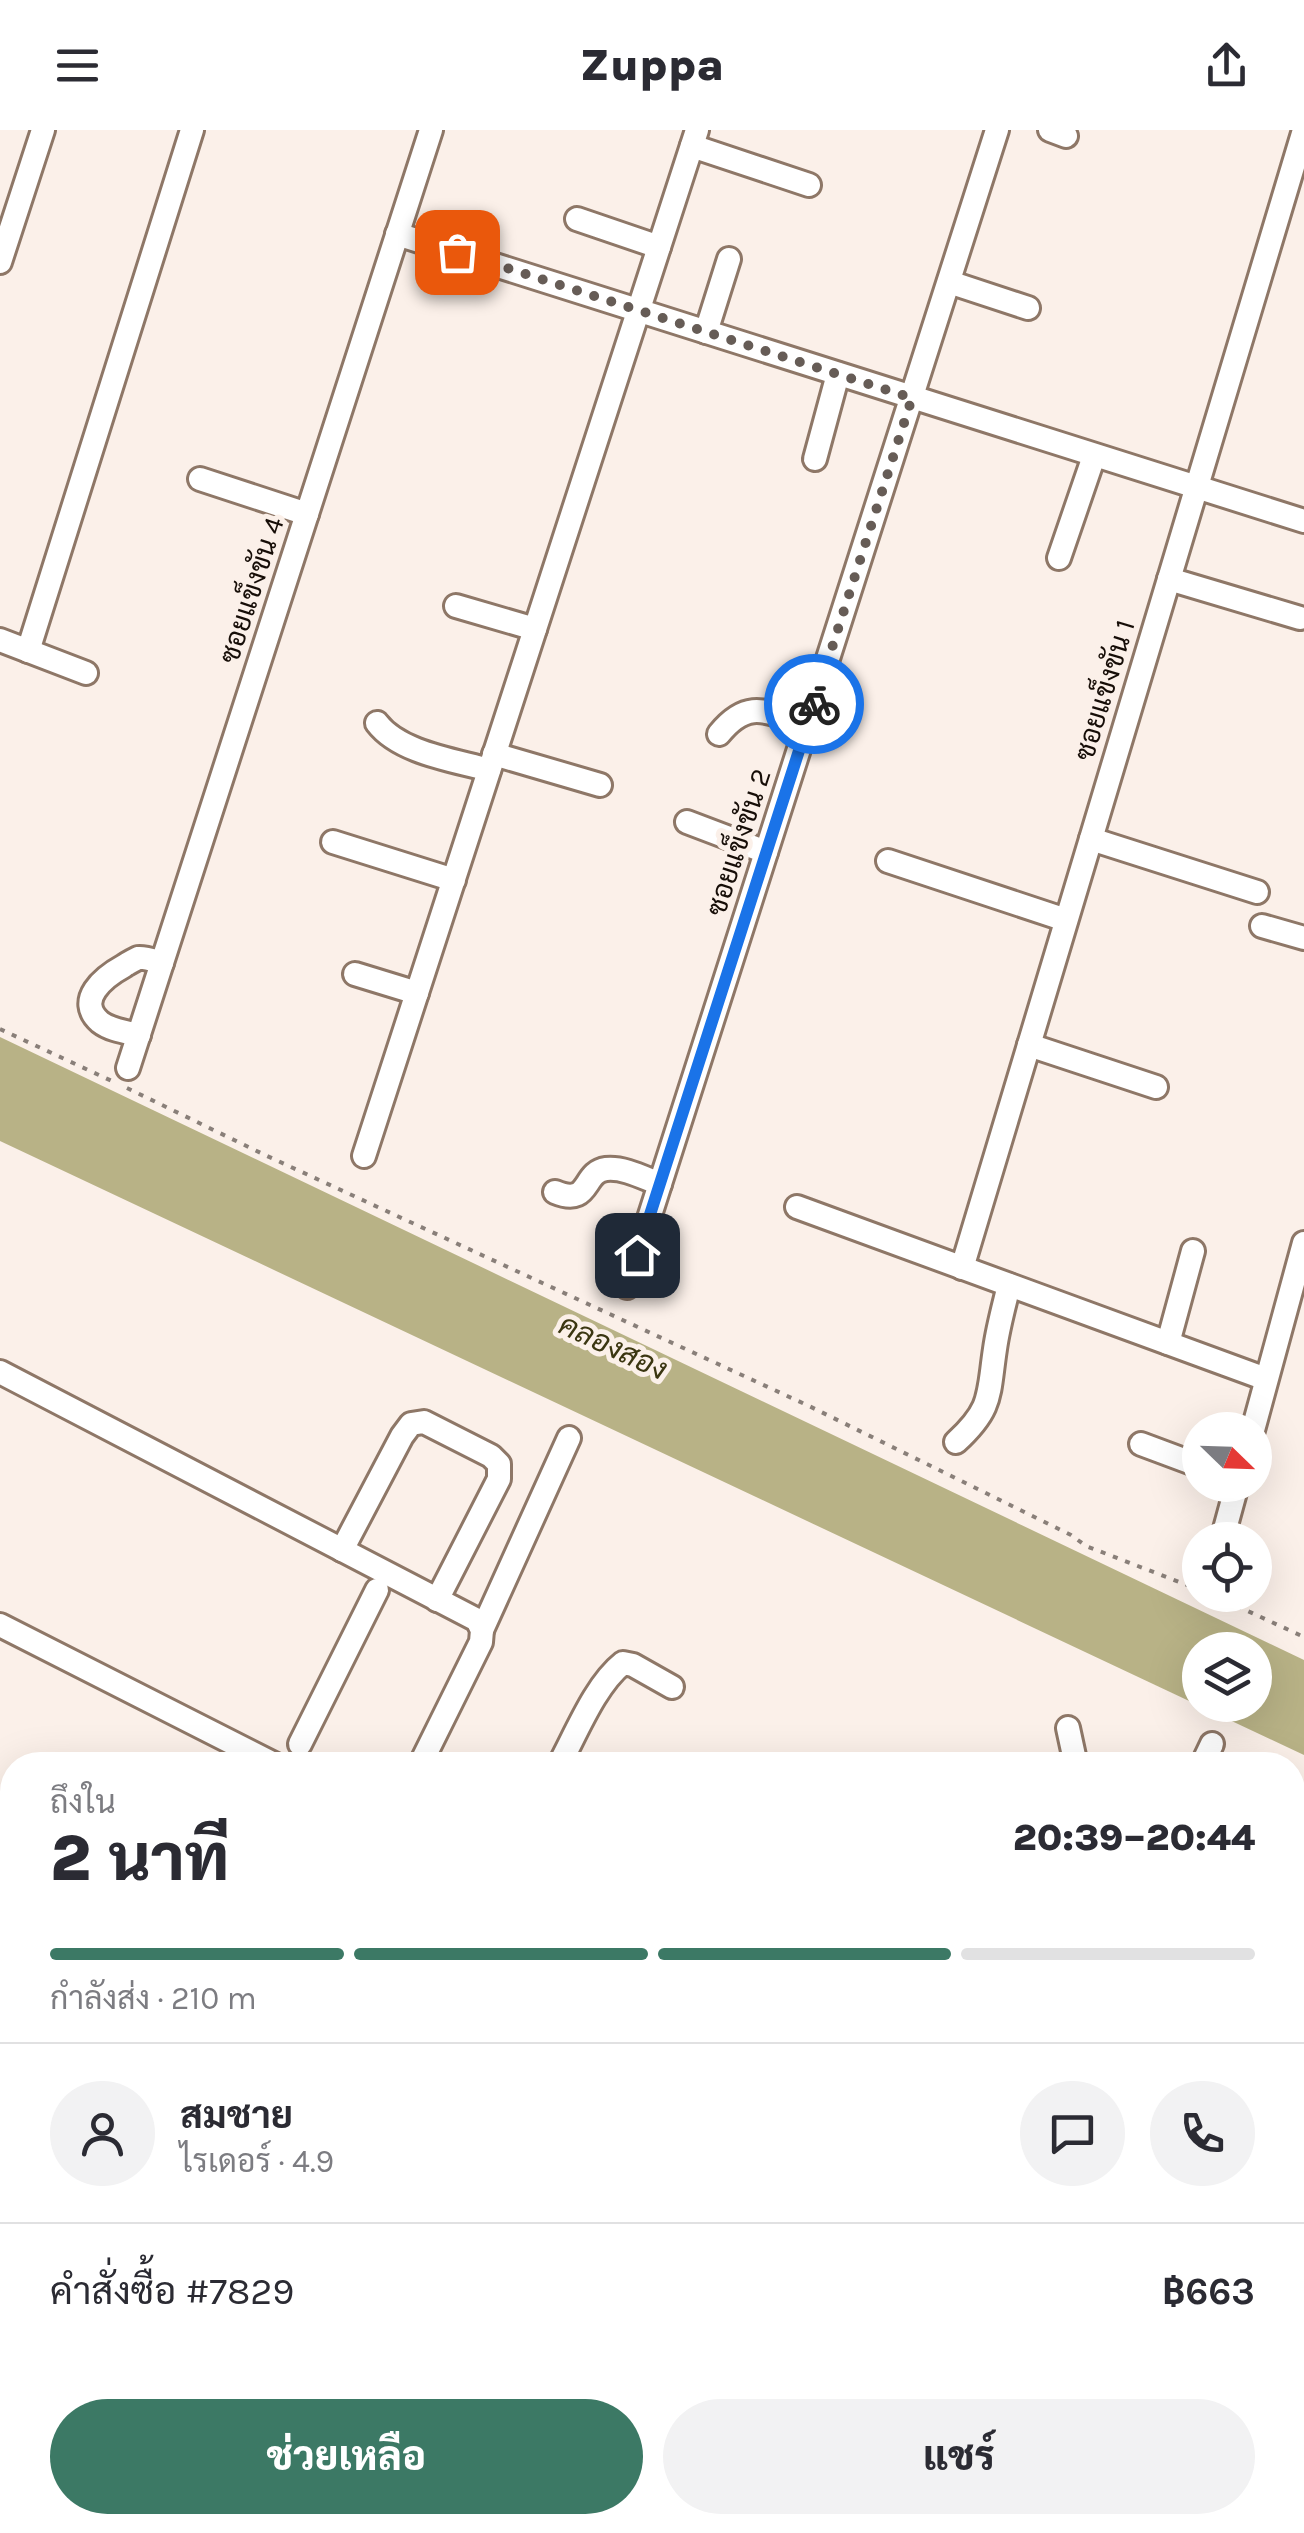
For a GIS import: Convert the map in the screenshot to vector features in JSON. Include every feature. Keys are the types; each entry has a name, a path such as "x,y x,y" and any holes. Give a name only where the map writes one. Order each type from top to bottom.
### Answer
{"street":[{"path":"0,262 42,130"},
{"path":"28,650 192,130"},
{"name":"ซอยแข็งขัน 4","path":"128,1068 431,130"},
{"name":"ซอยแข็งขัน 2","path":"627,1287 998,130"},
{"name":"ซอยแข็งขัน 1","path":"962,1268 1304,130"},
{"path":"364,1156 694,138 809,185"},
{"path":"577,219 659,247"},
{"path":"397,234 1304,521"},
{"path":"706,332 729,260"},
{"path":"949,282 1028,308"},
{"path":"815,459 838,374"},
{"path":"1059,558 1094,456"},
{"path":"200,479 307,514"},
{"path":"1169,579 1300,618"},
{"path":"456,606 535,629"},
{"path":"0,640 86,672"},
{"path":"719,734 743,712 760,710 807,725"},
{"path":"377,723 393,740 408,746 600,785"},
{"path":"687,822 766,852"},
{"path":"1090,839 1257,892"},
{"path":"333,842 454,880"},
{"path":"888,861 1066,920"},
{"path":"1262,926 1304,938"},
{"path":"139,1035 107,1027 96,1019 90,1010 91,1000 106,976 134,960 140,957 162,962"},
{"path":"354,974 417,992"},
{"path":"1028,1046 1156,1087"},
{"path":"556,1192 564,1196 581,1193 595,1173 604,1169 620,1170 660,1184"},
{"path":"797,1207 1266,1379"},
{"path":"1257,1412 1304,1243"},
{"path":"1168,1343 1193,1251"},
{"path":"956,1442 982,1416 989,1398 1009,1285"},
{"path":"0,1372 477,1620 482,1630"},
{"path":"347,1553 411,1424 424,1422 491,1456 499,1464 499,1480 426,1594"},
{"path":"426,1752 481,1642 482,1630 569,1438"},
{"path":"1141,1444 1182,1459"},
{"path":"347,1553 359,1577 377,1590 426,1594"},
{"path":"300,1744 377,1590"},
{"path":"0,1625 250,1752"},
{"path":"565,1752 601,1688 623,1663 633,1664 672,1688"},
{"path":"1068,1728 1073,1752"}],"path":[{"path":"0,1029 809,1406 1071,1535 1086,1546 1182,1583"},
{"path":"1250,1612 1304,1637"}],"water":[{"name":"คลองสอง","path":"0,1037 1182,1602 1182,1612 1204,1612 1245,1632 1182,1632 1182,1698 0,1141"},
{"path":"1272,1645 1304,1660 1304,1752 1234,1722 1272,1722"}],"way so far":[{"path":"457,252 912,398 814,704"}],"route":[{"path":"637,1255 814,704"}]}
